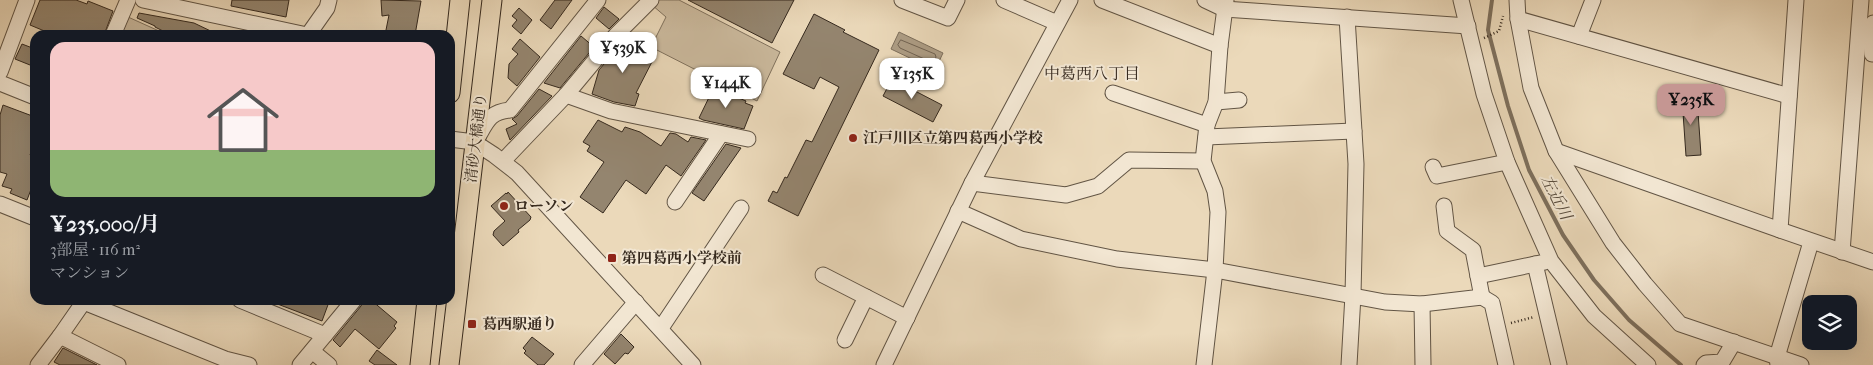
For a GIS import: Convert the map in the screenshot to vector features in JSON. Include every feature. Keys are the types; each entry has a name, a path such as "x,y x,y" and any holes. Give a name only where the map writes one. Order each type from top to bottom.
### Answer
{"main road":[{"name":"清砂大橋通り","path":"455,36 460,0"},
{"name":"清砂大橋通り","path":"450,365 474,142 492,0"},
{"path":"420,365 426,305"}],"street":[{"path":"0,72 27,0"},
{"path":"115,30 128,0"},
{"path":"143,0 284,30"},
{"path":"312,30 327,8 329,0"},
{"path":"474,142 488,119 498,111 510,110 598,0"},
{"path":"503,161 566,95 616,36 651,0"},
{"path":"902,0 948,18 957,0"},
{"path":"1004,0 1057,23"},
{"path":"884,365 972,183 1070,0"},
{"path":"1102,0 1220,46"},
{"path":"1205,0 1225,5 1346,17 1468,26"},
{"path":"1461,0 1484,94 1507,162 1551,261 1594,316 1648,365"},
{"path":"1517,0 1518,19 1531,88 1556,151 1613,243 1680,324 1734,342 1777,361 1801,365"},
{"path":"1579,36 1593,0"},
{"path":"1780,230 1796,0"},
{"path":"1842,252 1860,0"},
{"path":"1204,365 1215,270 1218,212 1215,191 1204,161 1206,131 1216,102 1225,5"},
{"path":"1346,17 1356,164 1350,365"},
{"path":"1518,19 1789,96"},
{"path":"1872,54 1870,42 1873,23"},
{"path":"0,83 30,95"},
{"path":"1113,93 1206,131 1354,130"},
{"path":"566,95 611,111 748,139"},
{"path":"1216,102 1239,100"},
{"path":"675,202 721,134"},
{"path":"455,140 474,142 503,161 517,173 693,365"},
{"path":"1556,151 1811,242 1873,262"},
{"path":"972,183 1066,195 1098,186 1129,160 1204,161"},
{"path":"1433,167 1437,176 1507,162"},
{"path":"0,204 30,216"},
{"path":"1444,206 1447,231 1473,250 1482,297"},
{"path":"661,328 740,208"},
{"path":"958,212 1021,239 1117,259 1215,270 1353,294 1385,302 1422,304 1482,297 1492,303 1506,365"},
{"path":"1777,361 1811,242"},
{"path":"1478,276 1551,261"},
{"path":"1535,264 1559,365"},
{"path":"823,276 907,318"},
{"path":"844,340 866,297"},
{"path":"582,365 636,302"},
{"path":"1422,304 1423,365"},
{"path":"38,365 82,305"},
{"path":"95,305 225,359 249,365"},
{"path":"254,305 325,335"},
{"path":"300,365 350,305"},
{"path":"60,336 118,365"},
{"path":"1704,365 1706,363 1722,362 1734,342"},
{"path":"312,351 329,365"}],"path":[{"path":"1497,326 1546,315"}],"shaded area":[{"path":"656,0 679,0 780,52 757,101 651,47 666,17 652,5"},
{"path":"128,17 157,30 122,30"}],"water":[{"path":"899,32 943,53 935,70 891,49"}],"building":[{"path":"40,0 76,0 87,4 88,1 113,11 106,30 42,30 30,25"},
{"path":"232,0 289,0 286,17 231,6"},
{"path":"381,0 421,1 416,30 386,30 389,15 382,16"},
{"path":"555,0 572,0 551,29 540,20"},
{"path":"688,0 794,0 772,43"},
{"path":"604,7 619,19 609,29 596,18"},
{"path":"519,8 532,20 521,34 512,26 517,20 512,16"},
{"path":"139,13 194,23 209,30 161,30 137,18"},
{"path":"814,14 845,30 843,32 879,50 798,216 768,201 773,191 777,193 785,177 787,178 806,140 812,142 839,87 820,77 814,89 783,74"},
{"path":"581,36 594,47 560,88 544,83"},
{"path":"520,39 540,57 517,86 508,78 509,64 518,54 512,49"},
{"path":"625,39 641,49 642,47 656,54 636,93 639,94 635,106 614,102 592,94 599,70"},
{"path":"22,44 30,47 30,65 15,59"},
{"path":"892,79 942,105 933,122 883,96"},
{"path":"716,83 735,93 734,96 746,101 745,103 753,106 744,129 699,118"},
{"path":"539,89 552,96 510,140 506,129 517,124 512,119 517,116"},
{"path":"1697,97 1701,155 1686,156 1682,98"},
{"path":"3,105 30,115 30,192 27,200 10,193 12,189 2,186 7,174 0,172 0,115"},
{"path":"598,120 622,132 625,127 640,132 661,146 670,133 676,134 688,142 691,137 706,140 681,176 666,165 646,194 626,180 603,213 580,197 604,162 587,151 590,146 583,142"},
{"path":"726,144 741,148 704,201 692,193"},
{"path":"508,192 531,217 518,230 519,232 503,246 493,235 494,231 505,221 491,206"},
{"path":"280,305 328,305 322,321"},
{"path":"377,305 397,322 394,326 396,328 379,349 355,329 340,347 333,340 361,306"},
{"path":"621,334 634,347 628,354 625,353 615,364 604,354"},
{"path":"532,337 554,354 544,365 538,365 524,353 526,351 523,348"},
{"path":"63,348 97,365 60,365 54,362"},
{"path":"377,350 397,365 375,365 369,361"}],"waterway":[{"name":"左近川","path":"1492,0 1488,30 1508,106 1529,170 1563,235 1594,280 1629,320 1681,365"}],"place":[{"name":"江戸川区立第四葛西小学校","path":"853,138"},
{"name":"ローソン","path":"504,206"},
{"name":"第四葛西小学校前","path":"612,258"},
{"name":"葛西駅通り","path":"472,324"}],"district":[{"name":"中葛西八丁目","path":"1092,73"}]}
